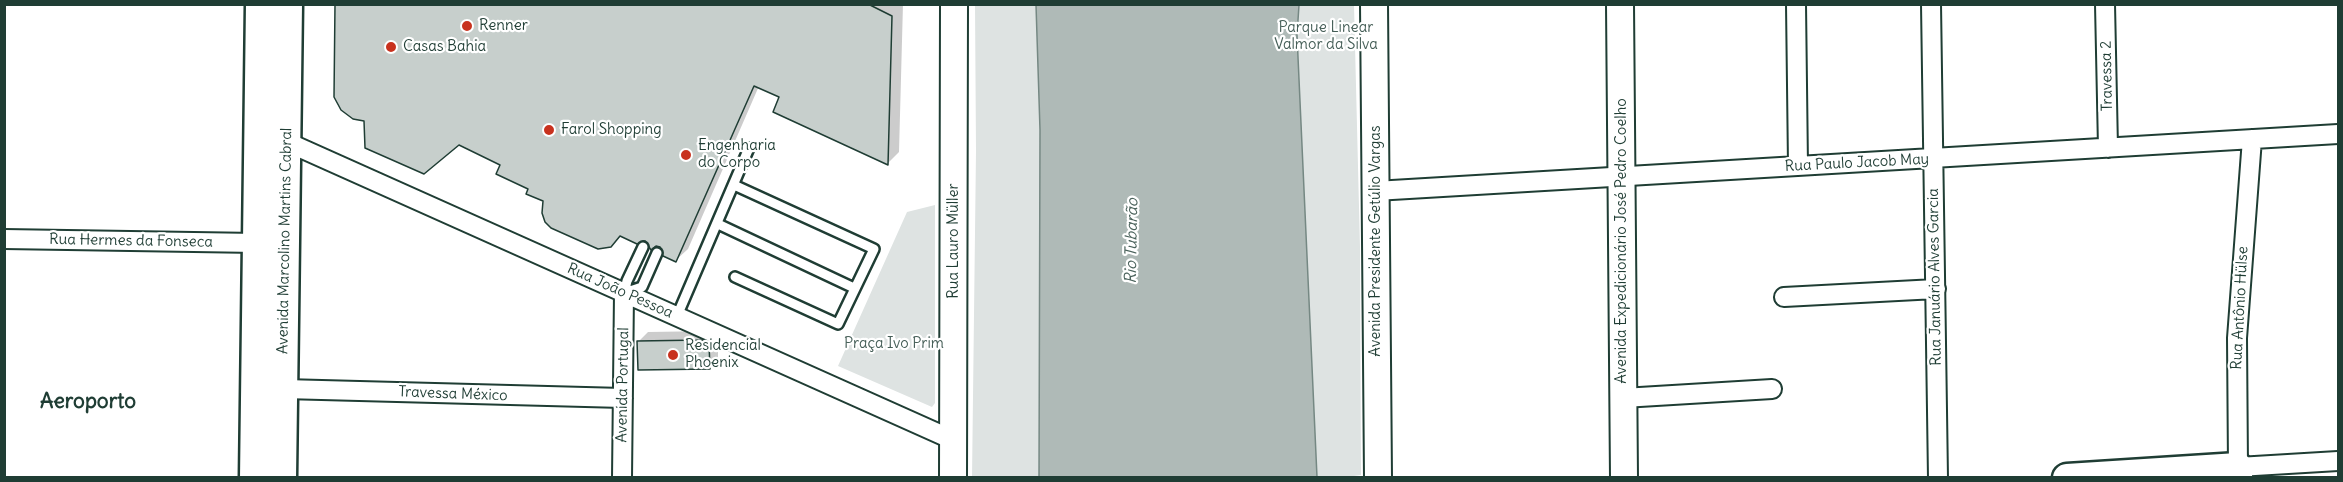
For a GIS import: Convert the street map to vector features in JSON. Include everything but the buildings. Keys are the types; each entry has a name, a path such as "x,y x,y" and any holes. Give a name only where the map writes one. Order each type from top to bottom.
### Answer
{"main road":[{"name":"Avenida Marcolino Martins Cabral","path":"254,477 260,4"},
{"name":"Avenida Marcolino Martins Cabral","path":"282,477 288,4"},
{"name":"Rua Lauro Müller","path":"953,477 954,4"},
{"name":"Avenida Presidente Getúlio Vargas","path":"1374,4 1378,477"},
{"name":"Avenida Expedicionário José Pedro Coelho","path":"1620,4 1624,477"},
{"path":"257,243 270,250 274,287 285,299"},
{"path":"2067,477 2238,472"}],"street":[{"path":"1796,4 1798,166"},
{"name":"Rua Januário Alves Garcia","path":"1931,4 1938,477"},
{"name":"Travessa 2","path":"2105,4 2108,148"},
{"name":"Rua Paulo Jacob May","path":"1375,191 2338,134"},
{"name":"Rua Antônio Hülse","path":"2238,472 2237,338 2252,139"},
{"name":"Rua João Pessoa","path":"287,142 953,440"},
{"name":"Rua Hermes da Fonseca","path":"4,239 257,243"},
{"path":"1785,297 1936,289"},
{"name":"Avenida Portugal","path":"622,477 624,293"},
{"name":"Travessa México","path":"284,389 623,398"},
{"path":"1623,398 1772,389"},
{"path":"2238,472 2338,462"}],"lane":[{"path":"677,316 749,148"},
{"path":"734,185 874,249 838,324 735,277"},
{"path":"718,224 854,288"},
{"path":"624,293 627,280 643,247"},
{"path":"624,293 642,287 657,253"}],"green space":[{"path":"975,5 1036,5 1040,130 1039,477 972,478 976,151"},
{"name":"Parque Linear Valmor da Silva","path":"1299,5 1354,5 1360,247 1361,475 1347,477 1317,477 1297,35"},
{"name":"Praça Ivo Prim","path":"935,205 935,403 932,407 838,366 907,212"}],"water":[{"name":"Rio Tubarão","path":"1036,5 1299,5 1297,35 1317,477 1039,477 1040,130"}],"place":[{"name":"Renner","path":"467,26"},
{"name":"Casas Bahia","path":"391,47"},
{"name":"Farol Shopping","path":"549,130"},
{"name":"Engenharia do Corpo","path":"686,155"},
{"name":"Residencial Phoenix","path":"673,355"}],"district":[{"name":"Aeroporto","path":"88,402"}]}
